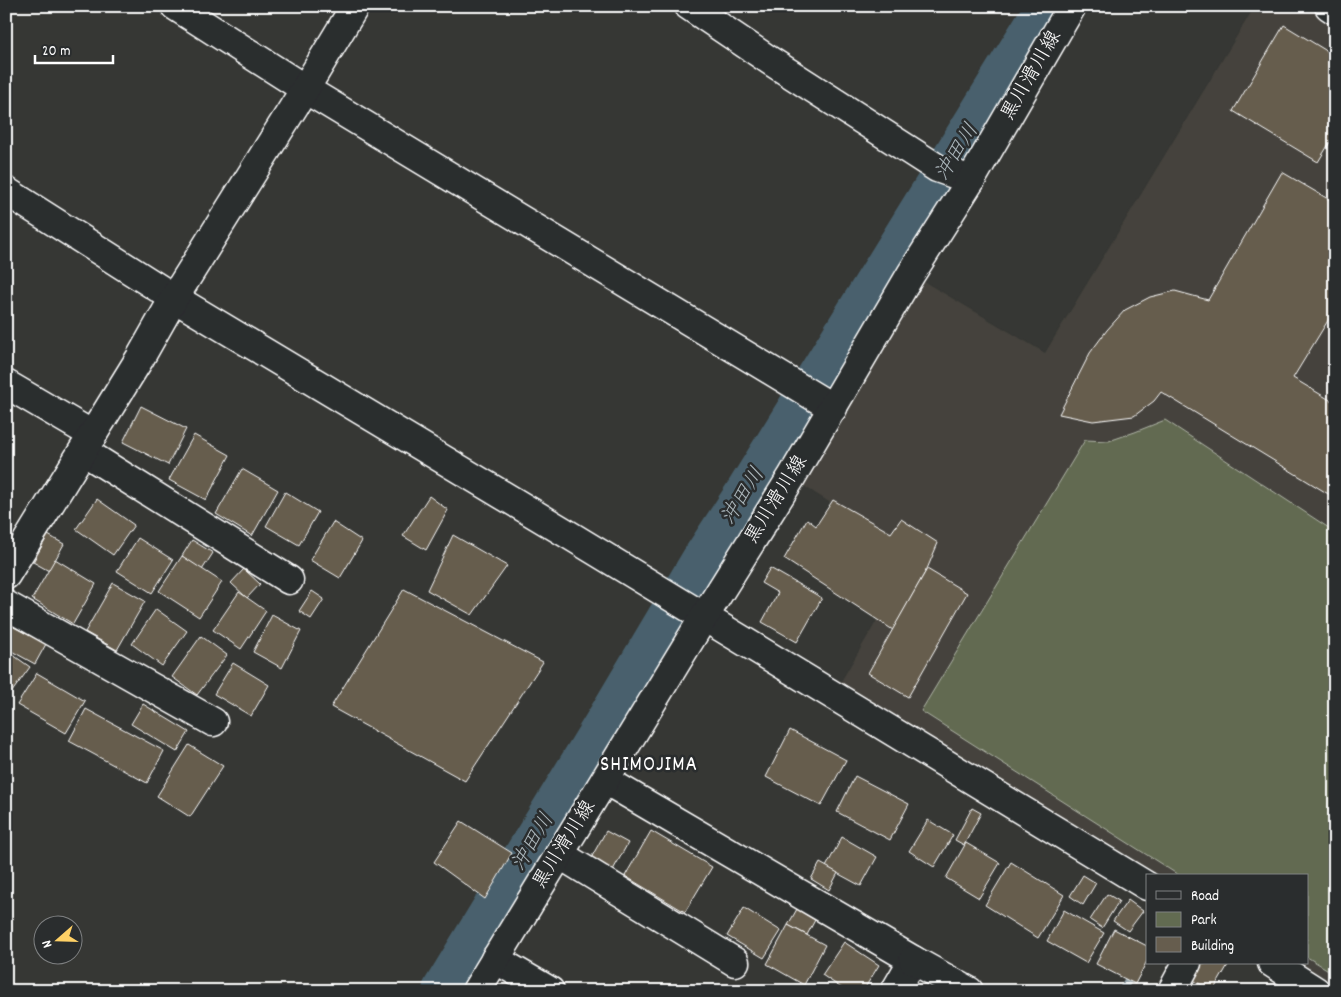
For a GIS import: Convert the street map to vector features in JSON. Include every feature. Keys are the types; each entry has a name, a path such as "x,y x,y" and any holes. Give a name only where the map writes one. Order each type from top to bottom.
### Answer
{"street":[{"path":"174,6 305,89 833,408"},
{"path":"6,575 14,546 88,443 174,298 355,6"},
{"path":"688,6 937,168 971,180"},
{"name":"黒川滑川線","path":"476,991 791,478 911,274 971,180 1072,6"},
{"path":"1329,6 1335,10"},
{"path":"6,191 174,298 1146,885"},
{"path":"6,384 88,443 289,580"},
{"path":"6,605 213,722"},
{"path":"605,780 969,991"},
{"path":"559,854 735,962"},
{"path":"495,959 550,991"},
{"path":"895,991 913,960"},
{"path":"1172,991 1186,964"},
{"path":"1274,964 1316,991"}],"shaded area":[{"path":"1255,6 1329,6 1335,10 1335,991 1314,991 1272,964 1308,964 1308,874 1146,875 833,695 915,556 791,478 911,274 1045,353"}],"green space":[{"path":"1165,420 1335,532 1335,974 1308,958 1308,874 1177,874 921,711 1085,440 1109,441"}],"building":[{"path":"1284,25 1335,56 1335,134 1318,162 1233,111"},
{"path":"1282,172 1335,203 1335,309 1293,378 1335,403 1335,498 1161,392 1154,401 1134,416 1093,421 1059,414 1090,353 1125,310 1150,297 1175,291 1208,300"},
{"path":"141,406 186,429 168,465 123,442"},
{"path":"194,435 230,455 206,500 169,480"},
{"path":"242,469 278,490 252,536 216,514"},
{"path":"285,492 318,512 299,545 266,526"},
{"path":"429,496 448,510 426,550 403,536"},
{"path":"97,499 134,525 113,555 76,529"},
{"path":"833,500 891,533 901,519 938,543 927,569 893,630 784,559 807,519 816,526"},
{"path":"333,522 362,541 340,578 310,560"},
{"path":"48,535 64,544 49,571 33,562"},
{"path":"453,535 507,566 472,615 427,590"},
{"path":"138,538 173,560 152,593 117,571"},
{"path":"192,540 213,553 202,570 182,556"},
{"path":"182,556 222,582 199,617 159,591"},
{"path":"55,559 96,584 73,624 32,599"},
{"path":"770,568 822,598 797,642 762,622 778,593 761,583"},
{"path":"244,569 260,584 247,598 231,583"},
{"path":"927,569 967,593 908,697 868,673"},
{"path":"113,583 145,601 117,650 85,632"},
{"path":"404,589 543,662 465,781 331,707"},
{"path":"312,591 324,599 311,619 299,611"},
{"path":"239,592 266,611 241,649 213,630"},
{"path":"156,609 187,631 162,666 132,644"},
{"path":"272,615 301,631 282,668 253,652"},
{"path":"8,624 46,644 35,664 6,648 6,627"},
{"path":"201,636 227,655 197,695 172,677"},
{"path":"6,650 30,667 6,700"},
{"path":"233,663 269,685 251,716 214,694"},
{"path":"37,673 85,701 66,733 17,705"},
{"path":"143,704 189,732 177,752 131,724"},
{"path":"86,709 164,751 147,783 69,741"},
{"path":"790,730 846,760 821,806 766,777"},
{"path":"189,745 223,766 190,817 157,796"},
{"path":"855,776 909,804 890,840 837,812"},
{"path":"972,808 981,813 964,845 955,840"},
{"path":"928,820 953,835 934,867 909,851"},
{"path":"461,821 512,853 485,899 434,862"},
{"path":"606,831 628,843 613,870 591,858"},
{"path":"651,831 712,867 685,912 625,876"},
{"path":"842,837 877,857 861,886 826,867"},
{"path":"966,843 1000,863 979,898 946,878"},
{"path":"1011,862 1064,895 1038,938 985,905"},
{"path":"820,863 838,873 829,890 811,879"},
{"path":"1083,875 1096,883 1083,905 1070,896"},
{"path":"1107,894 1119,901 1102,928 1090,920"},
{"path":"1128,900 1143,911 1128,931 1113,921"},
{"path":"744,908 781,931 764,958 727,936"},
{"path":"797,909 815,920 807,935 788,925"},
{"path":"1064,910 1104,933 1086,963 1047,941"},
{"path":"788,925 825,945 804,985 767,964"},
{"path":"1114,929 1146,945 1146,963 1135,984 1096,964"},
{"path":"844,942 879,965 863,991 846,991 822,975"},
{"path":"1194,964 1228,965 1213,991 1187,976"}],"waterway":[{"name":"沖田川","path":"445,991 704,561 747,495 1049,6"},
{"path":"1122,991 1132,973"}],"district":[{"name":"SHIMOJIMA","path":"649,766"}]}
